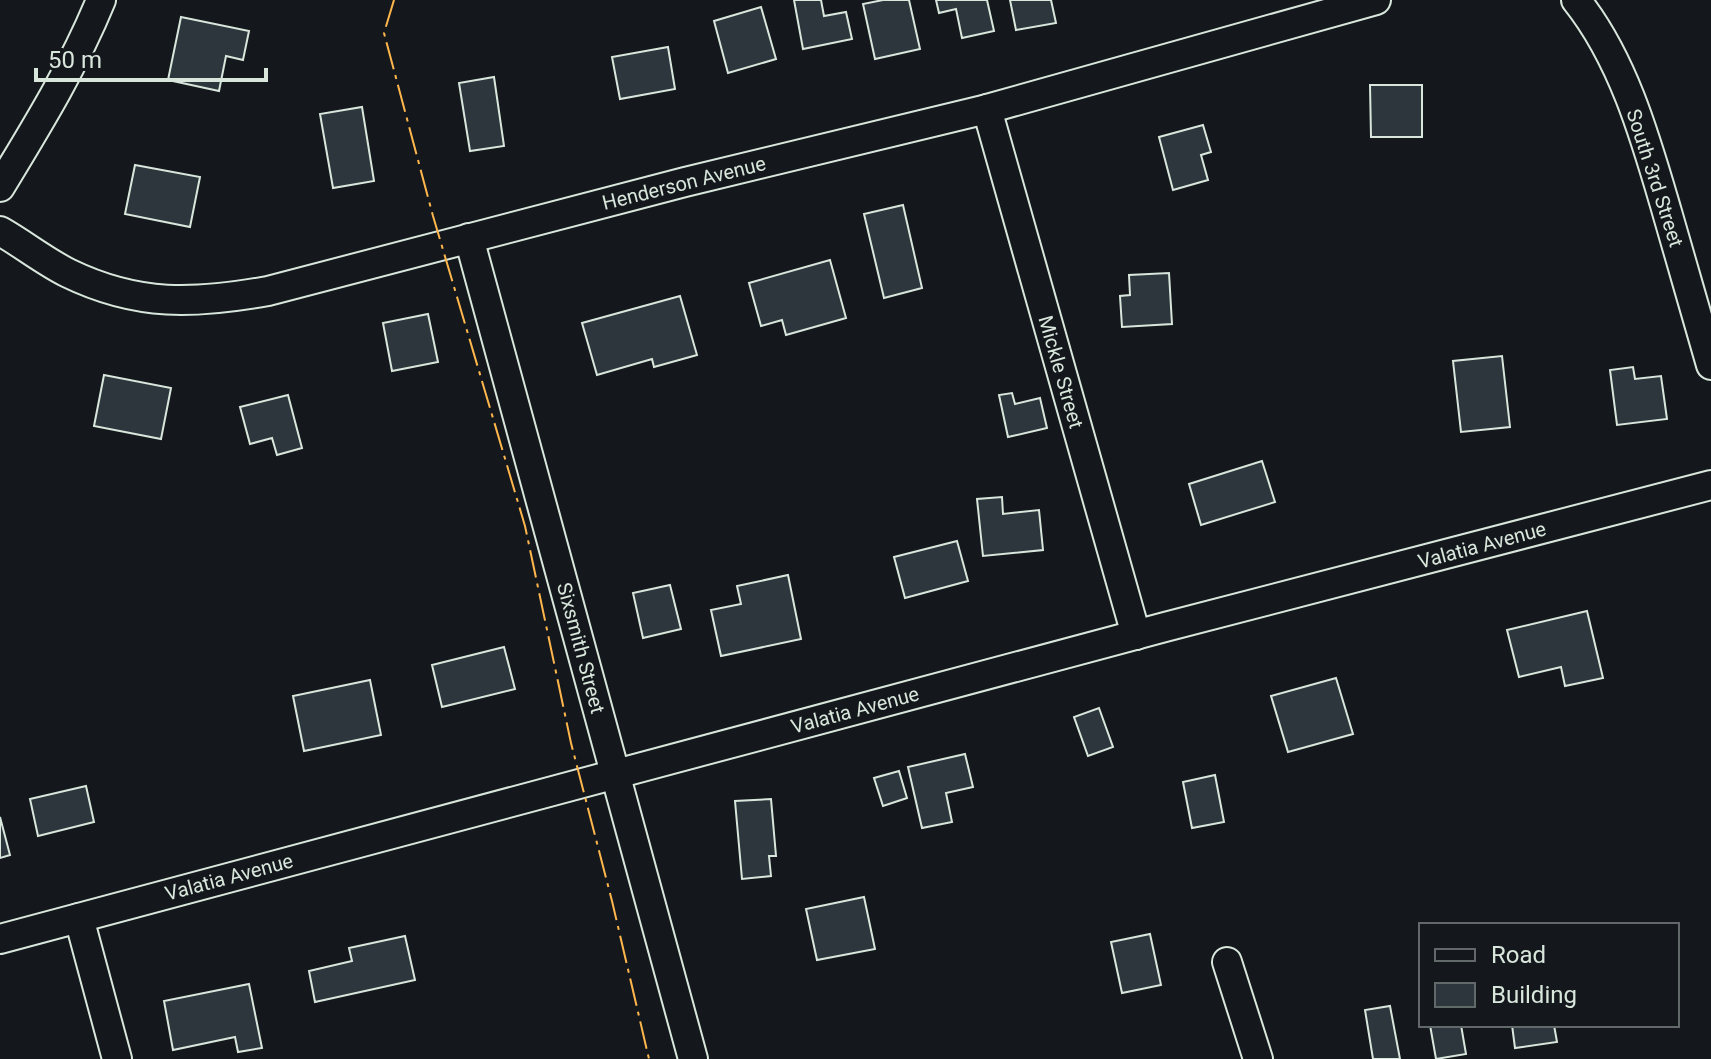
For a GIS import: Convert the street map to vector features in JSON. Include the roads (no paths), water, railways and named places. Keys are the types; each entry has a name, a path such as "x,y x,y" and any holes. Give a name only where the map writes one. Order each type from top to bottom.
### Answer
{"street":[{"path":"0,187 80,48 101,0"},
{"name":"Henderson Avenue","path":"0,231 48,262 92,283 139,298 190,302 268,291 987,109 1376,0"},
{"name":"South 3rd Street","path":"1576,0 1588,14 1610,55 1648,148 1711,365"},
{"name":"Mickle Street","path":"987,109 1136,635"},
{"name":"Sixsmith Street","path":"469,238 693,1059"},
{"name":"Valatia Avenue","path":"0,939 1136,635 1711,485"},
{"path":"79,918 117,1059"},
{"path":"1227,962 1258,1059"}]}
